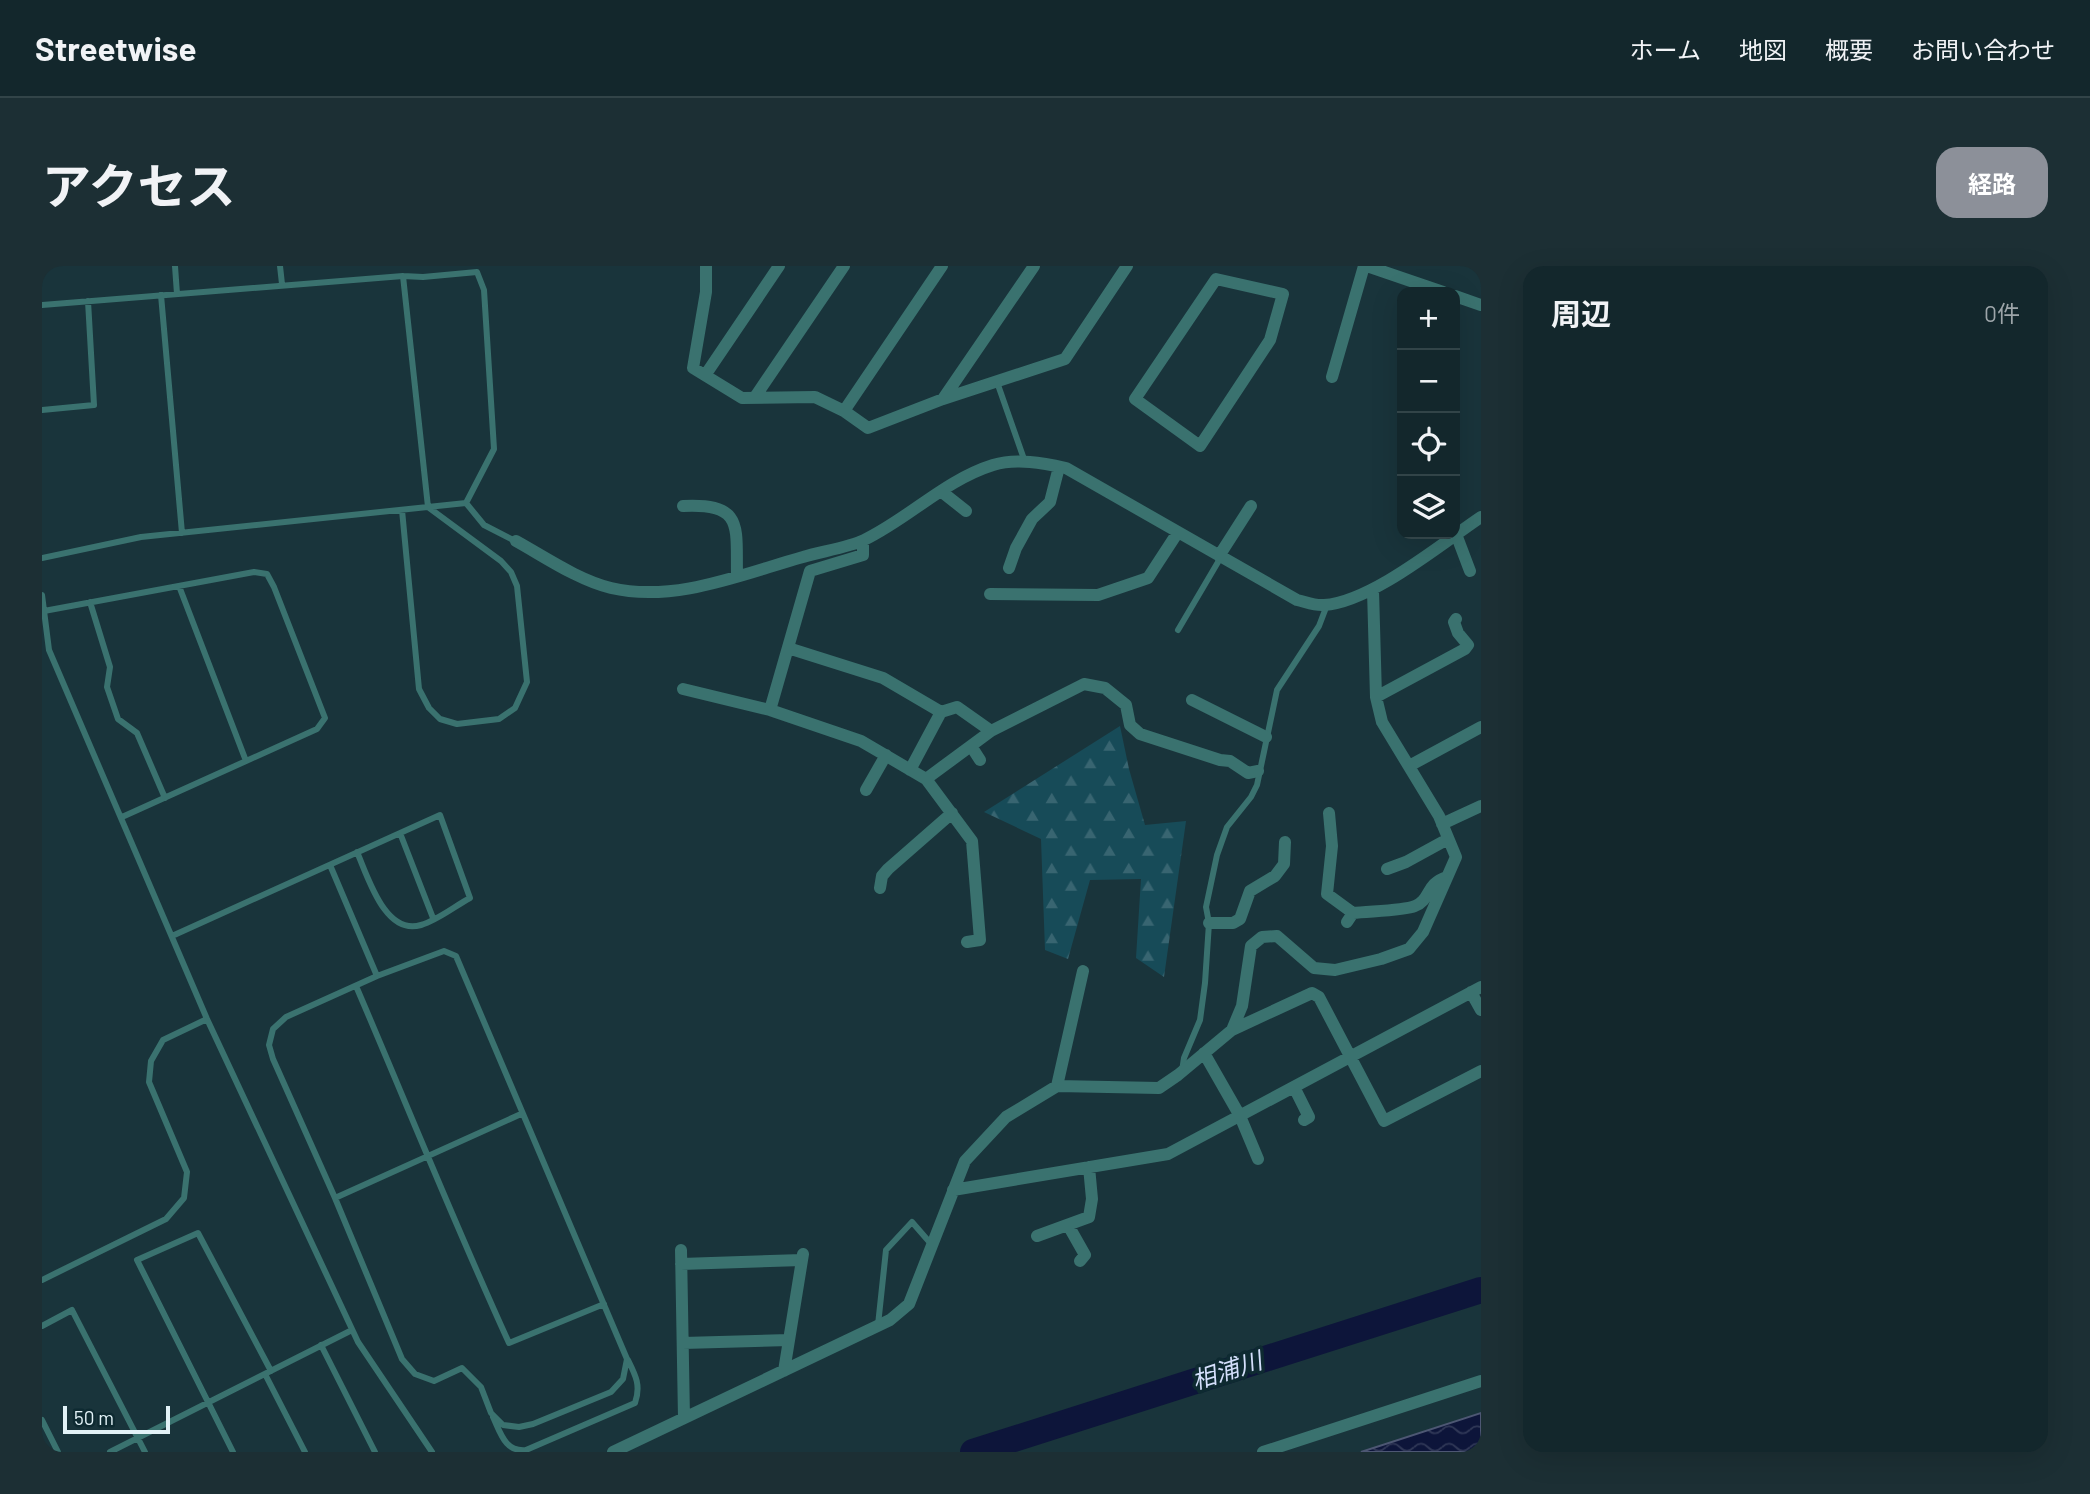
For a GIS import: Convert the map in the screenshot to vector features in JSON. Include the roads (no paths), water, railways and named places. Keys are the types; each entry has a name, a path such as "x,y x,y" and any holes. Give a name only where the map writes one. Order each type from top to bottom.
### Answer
{"street":[{"path":"706,266 706,292 693,368 742,398 815,397 844,411 868,428 943,399 1065,359 1125,267"},
{"path":"706,374 779,266"},
{"path":"755,397 844,266"},
{"path":"844,411 942,266"},
{"path":"943,399 1034,266"},
{"path":"1216,279 1283,294 1270,340 1200,446 1135,400 1216,279 1226,266"},
{"path":"1332,377 1365,266 1428,287"},
{"path":"1460,298 1481,305"},
{"path":"516,541 584,578 611,588 653,592 685,590 863,541 970,475 994,465 1025,462 1066,468 1297,600 1321,606 1358,597 1373,590 1449,539"},
{"path":"1009,568 1016,548 1032,519 1050,502 1059,467"},
{"path":"942,492 966,511"},
{"path":"683,506 705,505 719,508 731,516 736,527 737,575"},
{"path":"1220,556 1251,506"},
{"path":"1460,532 1479,524"},
{"path":"990,594 1098,596 1148,578 1178,532"},
{"path":"1458,539 1470,571"},
{"path":"771,710 810,571 863,555 863,541"},
{"path":"1232,1030 1242,1006 1251,946 1262,937 1277,936 1314,968 1335,970 1409,949 1423,932 1456,857 1443,824 1382,722 1376,697 1373,590"},
{"path":"1376,697 1465,649 1468,645 1458,633 1454,622 1456,619"},
{"path":"788,648 883,678 941,712"},
{"path":"926,779 991,731 1084,684 1105,688 1126,705 1130,725 1140,734 1230,761 1248,773 1258,771"},
{"path":"683,689 698,686 861,741 926,779 972,841 980,940 967,942"},
{"path":"1061,694 1068,706"},
{"path":"1192,700 1266,737"},
{"path":"911,770 941,712 957,707 991,731"},
{"path":"1409,766 1481,727"},
{"path":"971,746 980,760"},
{"path":"866,790 886,755"},
{"path":"1443,824 1481,806"},
{"path":"880,888 882,876 888,869 952,813"},
{"path":"1329,813 1332,846 1327,894 1350,917 1415,906 1424,900 1436,880 1447,877"},
{"path":"1387,869 1406,862 1448,839"},
{"path":"1209,923 1233,923 1240,919 1250,891 1275,876 1284,864 1285,842"},
{"path":"1057,1086 1083,971"},
{"path":"953,1190 1168,1154 1476,989 1481,1010"},
{"path":"613,1452 890,1320 909,1304 965,1161 1006,1118 1057,1086 1159,1088 1232,1030 1312,993 1320,997 1384,1121 1481,1071"},
{"path":"1204,1054 1240,1116 1258,1159"},
{"path":"1294,1087 1309,1117"},
{"path":"1037,1236 1089,1217 1092,1199 1090,1167"},
{"path":"1068,1225 1085,1255 1080,1261"},
{"path":"681,1250 684,1418"},
{"path":"681,1264 803,1256 783,1371"},
{"path":"683,1343 789,1340"},
{"path":"1264,1452 1481,1381"}],"lane":[{"path":"42,271 46,266"},
{"path":"175,266 177,294"},
{"path":"280,266 282,284"},
{"path":"390,266 391,275"},
{"path":"42,305 391,275 423,277 456,270 477,272 484,290 494,449 466,503"},
{"path":"402,276 428,507 501,561 511,572 517,586 527,682 515,708 499,719 457,724 440,719 429,708 419,690 402,510"},
{"path":"161,295 182,533"},
{"path":"42,410 94,405 88,301"},
{"path":"996,382 1025,462"},
{"path":"42,558 141,537 466,503"},
{"path":"466,503 484,525 516,541"},
{"path":"1178,631 1220,556"},
{"path":"44,611 254,572 267,574 275,587 325,718 317,729 122,817"},
{"path":"179,586 246,761"},
{"path":"42,595 49,650 207,1019 358,1342 432,1452"},
{"path":"90,602 110,667 107,687 118,719 137,733 165,798"},
{"path":"1182,1072 1184,1058 1199,1020 1205,984 1209,923 1206,907 1217,855 1227,827 1251,797 1256,785 1277,690 1319,626 1326,605"},
{"path":"172,936 358,852 400,834 440,815 470,898 420,925 406,925 391,919 379,901 358,852"},
{"path":"400,834 433,918"},
{"path":"330,865 377,976"},
{"path":"443,951 456,956 637,1378 639,1393 635,1403 526,1450 517,1451 507,1446 481,1387 462,1368 434,1381 415,1374 402,1359 269,1045 273,1029 286,1017 377,976 443,951"},
{"path":"356,986 466,1250 509,1343 604,1304"},
{"path":"42,1280 166,1219 184,1198 187,1172 149,1082 151,1061 163,1040 207,1019"},
{"path":"335,1198 522,1114"},
{"path":"878,1325 886,1250 912,1222 932,1245"},
{"path":"233,1452 137,1260 198,1233 305,1452"},
{"path":"42,1325 72,1310 145,1452"},
{"path":"110,1452 352,1329"},
{"path":"321,1345 375,1452"},
{"path":"491,1413 503,1425 519,1427 533,1424 611,1392 623,1380 627,1359"},
{"path":"42,1420 58,1452"}],"water":[{"path":"1481,1413 1481,1452 1361,1452"}],"waterway":[{"name":"相浦川","path":"973,1452 1481,1290"}]}
